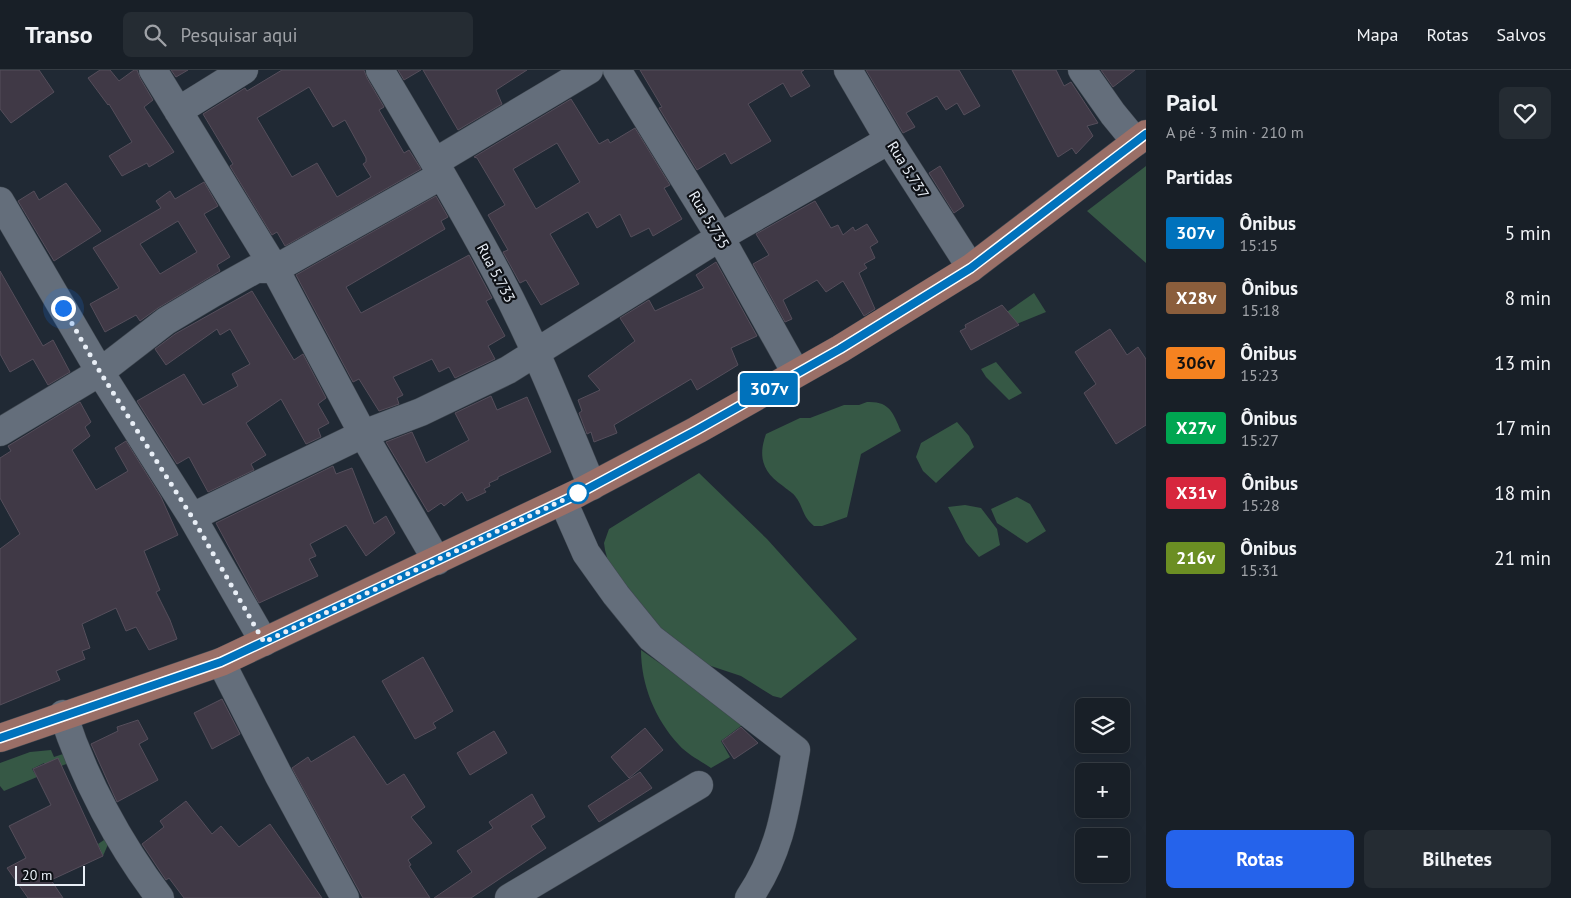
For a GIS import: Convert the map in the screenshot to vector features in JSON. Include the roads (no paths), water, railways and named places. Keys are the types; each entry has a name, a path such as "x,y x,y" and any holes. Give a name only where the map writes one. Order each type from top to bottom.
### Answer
{"main road":[{"path":"0,738 64,714 221,662 578,493 840,349 971,268 1141,138"}],"street":[{"path":"153,70 275,269 363,434 437,561"},
{"path":"178,110 244,70"},
{"name":"Rua 5.733","path":"380,70 439,169 502,282 536,354 578,493 586,553 616,595 651,638 796,750 783,824 766,873 749,898"},
{"path":"0,432 100,372 166,322 205,298 256,269 275,269 439,169 589,70"},
{"name":"Rua 5.735","path":"617,70 720,237 796,373"},
{"name":"Rua 5.737","path":"848,70 889,140 971,268"},
{"path":"1082,70 1113,114 1141,138"},
{"path":"192,517 363,434 421,412 508,370 720,237 889,140"},
{"path":"2,210 100,372 192,517 264,642"},
{"path":"221,662 278,774 345,898"},
{"path":"64,714 73,746 111,822 145,879 160,898"},
{"path":"509,898 699,785"}]}
